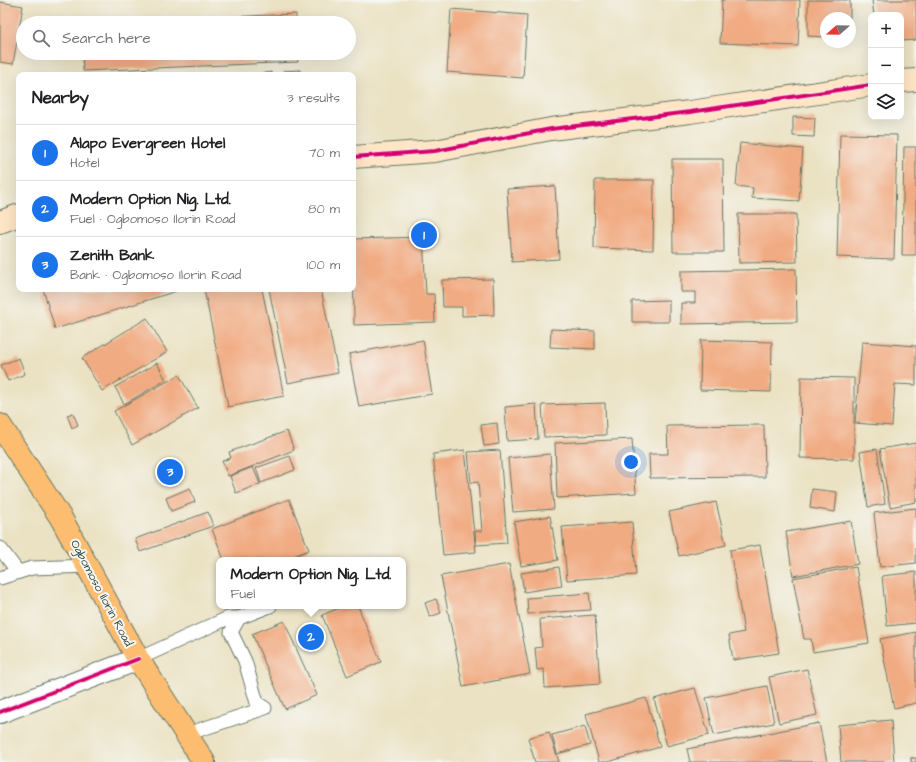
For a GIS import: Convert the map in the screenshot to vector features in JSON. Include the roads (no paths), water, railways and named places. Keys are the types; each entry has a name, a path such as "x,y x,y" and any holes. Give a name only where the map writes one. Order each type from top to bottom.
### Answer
{"highway":[{"name":"Ogbomoso Ilorin Road","path":"0,425 61,518 89,566 138,659 204,762"}],"street":[{"path":"904,81 916,80"},
{"path":"356,157 435,151 551,129 690,112 868,85"},
{"path":"0,222 16,216"},
{"path":"0,712 138,659"}],"lane":[{"path":"0,548 18,572"},
{"path":"0,578 32,568 89,566"},
{"path":"138,659 228,618 239,618 262,609"},
{"path":"187,734 265,708 257,703 245,661 231,632 239,618"}],"place":[{"name":"Alapo Evergreen Hotel","path":"424,235"},
{"name":"Zenith Bank","path":"170,472"},
{"name":"Modern Option Nig. Ltd.","path":"311,637"}]}
